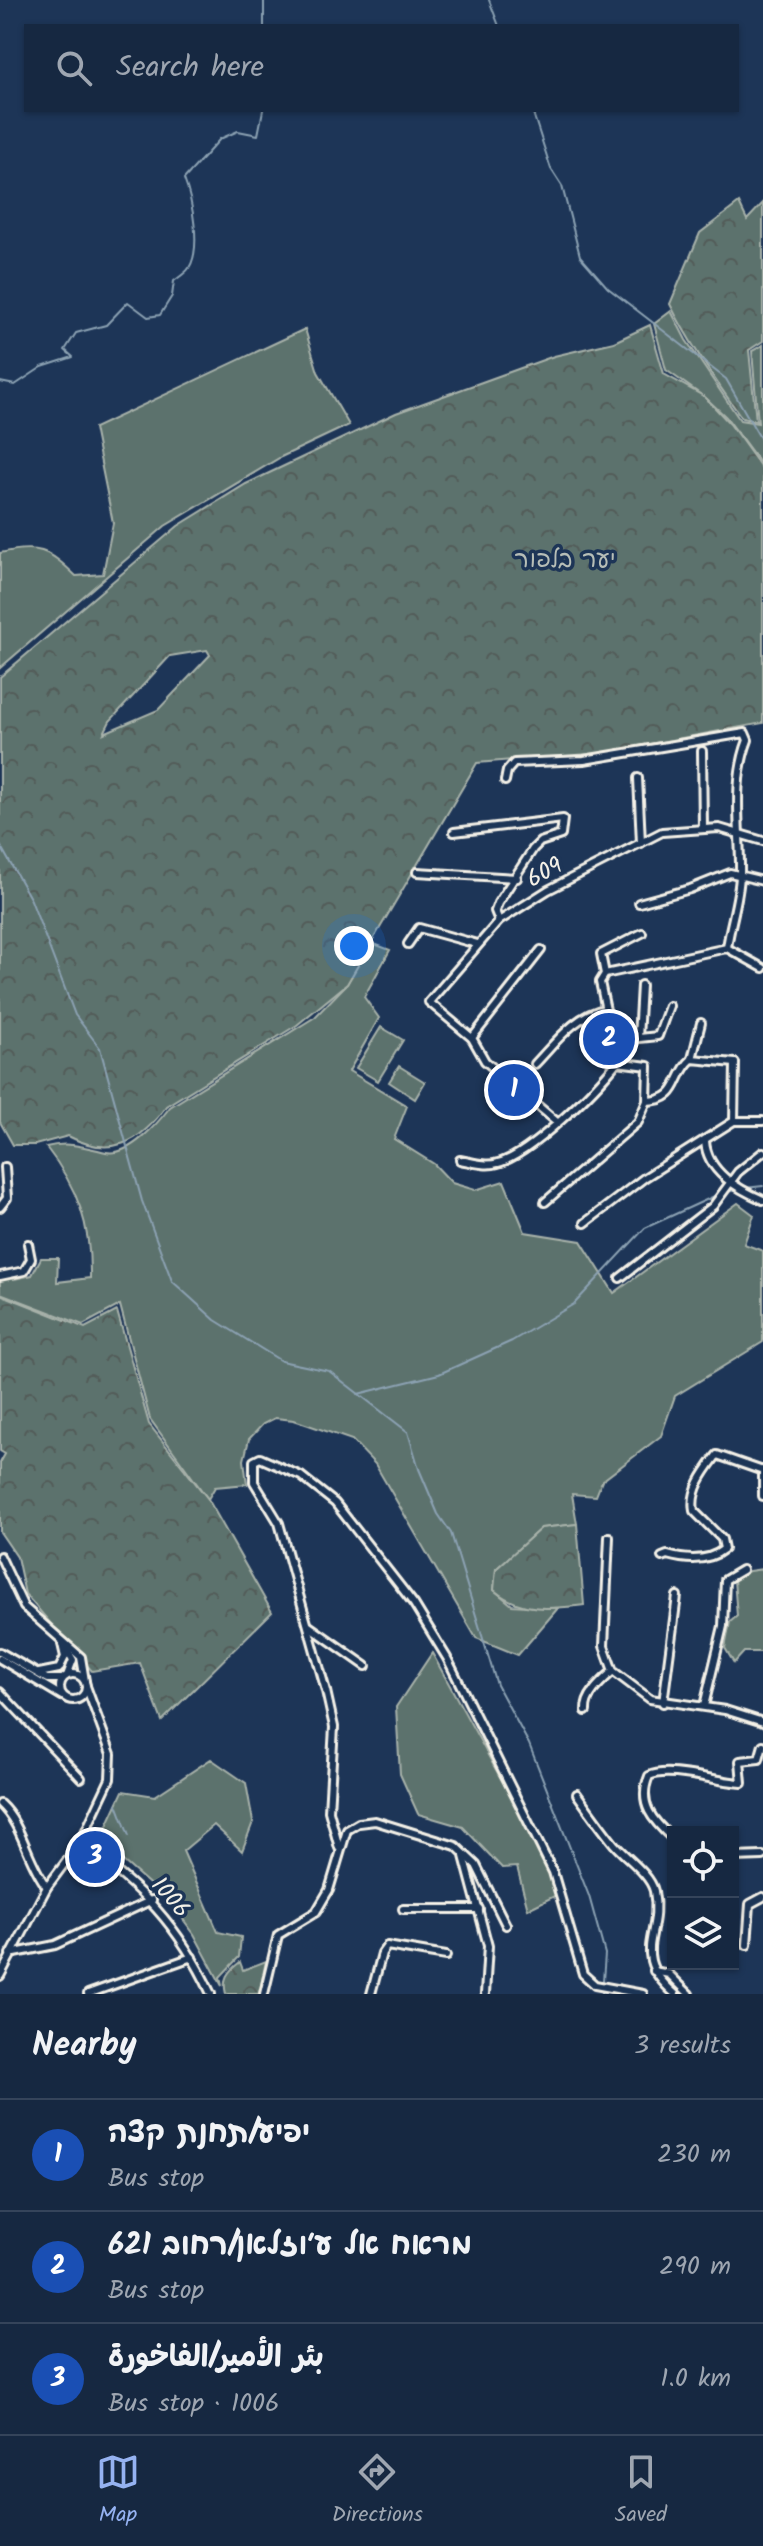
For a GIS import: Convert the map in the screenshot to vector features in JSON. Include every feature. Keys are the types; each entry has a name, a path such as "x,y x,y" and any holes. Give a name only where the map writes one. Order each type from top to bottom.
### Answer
{"street":[{"path":"505,781 507,771 514,763 584,760 745,733 748,740 740,777 737,832 740,873 727,948"},
{"path":"702,751 703,827"},
{"path":"638,778 641,843"},
{"path":"454,832 563,819 561,835 540,842 498,903 495,911 499,921"},
{"name":"609","path":"472,1038 429,1002 499,921 548,890 662,832 703,827 737,832 763,841"},
{"path":"417,872 517,878"},
{"path":"639,903 740,873 763,881"},
{"path":"408,944 419,928 477,944"},
{"path":"617,1062 600,982 605,974 601,954 642,933"},
{"path":"605,974 727,948 763,968"},
{"path":"541,950 472,1038 485,1061 557,1122"},
{"path":"638,1038 641,985"},
{"path":"612,1041 658,1036 669,1006"},
{"path":"535,1064 575,1023 587,1014 605,1009"},
{"path":"647,1101 666,1099 671,1094 692,1059 701,1023"},
{"path":"692,1059 735,1063 734,1121"},
{"path":"460,1160 497,1164 530,1146 602,1082 617,1062"},
{"path":"545,1202 638,1122 647,1101 648,1066 617,1062"},
{"path":"585,1223 644,1178 734,1121 763,1121"},
{"path":"705,1141 709,1157 729,1182 763,1200"},
{"path":"620,1278 713,1206 729,1182 763,1152"},
{"path":"0,1207 7,1198 5,1167"},
{"path":"0,1276 24,1271 31,1259 28,1244"},
{"path":"662,1557 667,1555 685,1560 714,1556 724,1549 722,1539 694,1511 693,1505 694,1493 717,1455 763,1470 763,1496"},
{"path":"339,1848 329,1811 334,1727 279,1523 251,1474 254,1461 260,1458 301,1476 335,1503 414,1604 447,1658 553,1872 583,1974 595,1985 643,1994"},
{"path":"609,1537 604,1646 613,1671 641,1693 663,1703 704,1706 763,1722"},
{"path":"0,1556 24,1607 81,1657 86,1684 112,1766 104,1794 80,1843 47,1887 0,1976"},
{"path":"704,1706 723,1626 725,1580 742,1570"},
{"path":"663,1703 677,1596"},
{"path":"309,1626 366,1666"},
{"path":"33,1671 48,1674 59,1669 65,1657 61,1641"},
{"path":"61,1641 73,1660 60,1689 64,1697"},
{"path":"0,1652 47,1679 75,1674 86,1684"},
{"path":"0,1659 97,1715"},
{"path":"586,1711 586,1704 613,1671"},
{"path":"74,1700 84,1694 86,1684"},
{"path":"0,1692 81,1778"},
{"path":"667,1832 645,1807 643,1797 649,1776 672,1773 714,1782 742,1783 740,1761 759,1759 763,1745"},
{"path":"577,1794 614,1844 651,1883 654,1898 649,1945 654,1971 675,1994"},
{"path":"0,1804 8,1812 36,1874 47,1887"},
{"path":"264,1994 275,1940 283,1931 316,1912 329,1890 339,1848 353,1825 375,1821 456,1846 476,1865 506,1925"},
{"name":"1006","path":"80,1843 152,1900 192,1957 211,1994"},
{"path":"463,1852 488,1946 485,1994"},
{"path":"739,1857 763,1856"},
{"path":"747,1945 750,1904 763,1897"},
{"path":"10,1954 55,1945 152,1900"},
{"path":"403,1909 479,1909"},
{"path":"371,1994 382,1953 387,1946 446,1956"},
{"path":"88,1994 192,1957"},
{"path":"654,1971 669,1974 689,1994"}],"green space":[{"path":"739,203 747,220 763,203 763,341 749,350 756,421 742,418 703,362 670,304 700,233"},
{"path":"671,311 686,340 740,420 758,423 752,351 763,345 763,467 726,417 707,399 666,370 654,324"},
{"name":"יער בלפור","path":"650,325 664,374 705,397 730,424 763,470 763,723 601,753 477,763 347,984 297,1025 166,1106 146,1130 123,1144 97,1146 68,1136 35,1145 13,1145 0,1122 0,677 178,526 246,484 396,413 554,356 614,342","holes":["207,650 210,655 158,710 104,733 110,721 170,656"]},
{"path":"305,329 318,372 349,425 281,457 165,526 0,668 0,553 33,549 50,554 76,576 103,574 113,523 94,428"},
{"path":"369,942 390,950 364,997 379,1018 349,1071 407,1106 394,1139 434,1164 452,1183 475,1190 504,1181 525,1232 581,1241 614,1293 738,1203 754,1215 744,1244 763,1251 763,1342 675,1396 661,1436 602,1481 596,1496 572,1494 577,1524 541,1528 496,1569 494,1590 512,1605 558,1608 518,1655 476,1638 375,1464 352,1440 294,1420 275,1418 263,1424 249,1439 244,1460 247,1484 215,1487 208,1499 150,1419 120,1305 83,1325 0,1293 0,1276 14,1279 32,1275 41,1258 58,1258 57,1282 90,1278 88,1241 80,1208 67,1177 46,1147 69,1145 115,1152 133,1144 151,1130 170,1107 315,1017 347,984"},
{"path":"381,1027 403,1040 378,1081 356,1068"},
{"path":"399,1066 425,1082 415,1099 389,1082"},
{"path":"0,1294 85,1328 117,1311 149,1424 208,1499 272,1612 162,1721 140,1663 92,1671 25,1594 17,1557 0,1532 0,1463 5,1454 0,1451"},
{"path":"577,1524 584,1605 537,1608 515,1603 494,1590 496,1569 541,1528"},
{"path":"763,1569 763,1652 744,1652 734,1663 725,1648 730,1622 737,1616 734,1580 749,1571"},
{"path":"432,1653 563,1892 528,1909 517,1867 502,1868 463,1827 418,1814 400,1774 396,1707"},
{"path":"211,1759 246,1783 253,1822 242,1851 214,1825 183,1851 218,1932 241,1937 239,1957 220,1977 222,1986 194,1934 170,1902 100,1841 123,1791 155,1796"},
{"path":"266,1961 259,1994 226,1994 225,1980 240,1962 243,1970"}],"waterway":[{"path":"264,0 264,24"},
{"path":"489,0 498,24"},
{"path":"0,382 15,385 42,367 73,357 65,350 76,333 106,325 128,302 148,317 160,315 172,296 174,281 189,268 195,249 193,211 184,179 220,139 238,131 258,135 263,112"},
{"path":"533,112 551,169 562,186 580,256 608,288 726,379 763,443"},
{"path":"0,845 31,900 75,1015 100,1048 142,1201 172,1281 215,1320 281,1361 329,1371 408,1432 438,1514 451,1533 497,1685 529,1744 589,1896 605,1954 602,1994"},
{"path":"745,1188 763,1186"},
{"path":"725,1192 738,1190"},
{"path":"358,1394 439,1374 512,1341 574,1304 645,1228 719,1194"},
{"path":"117,1804 129,1836"}],"place":[{"name":"מראח אל ע׳וזלאן/רחוב 621","path":"609,1039"},
{"name":"יפיע/תחנת קצה","path":"514,1090"},
{"name":"بئر الأمير/الفاخورة","path":"95,1857"}]}
